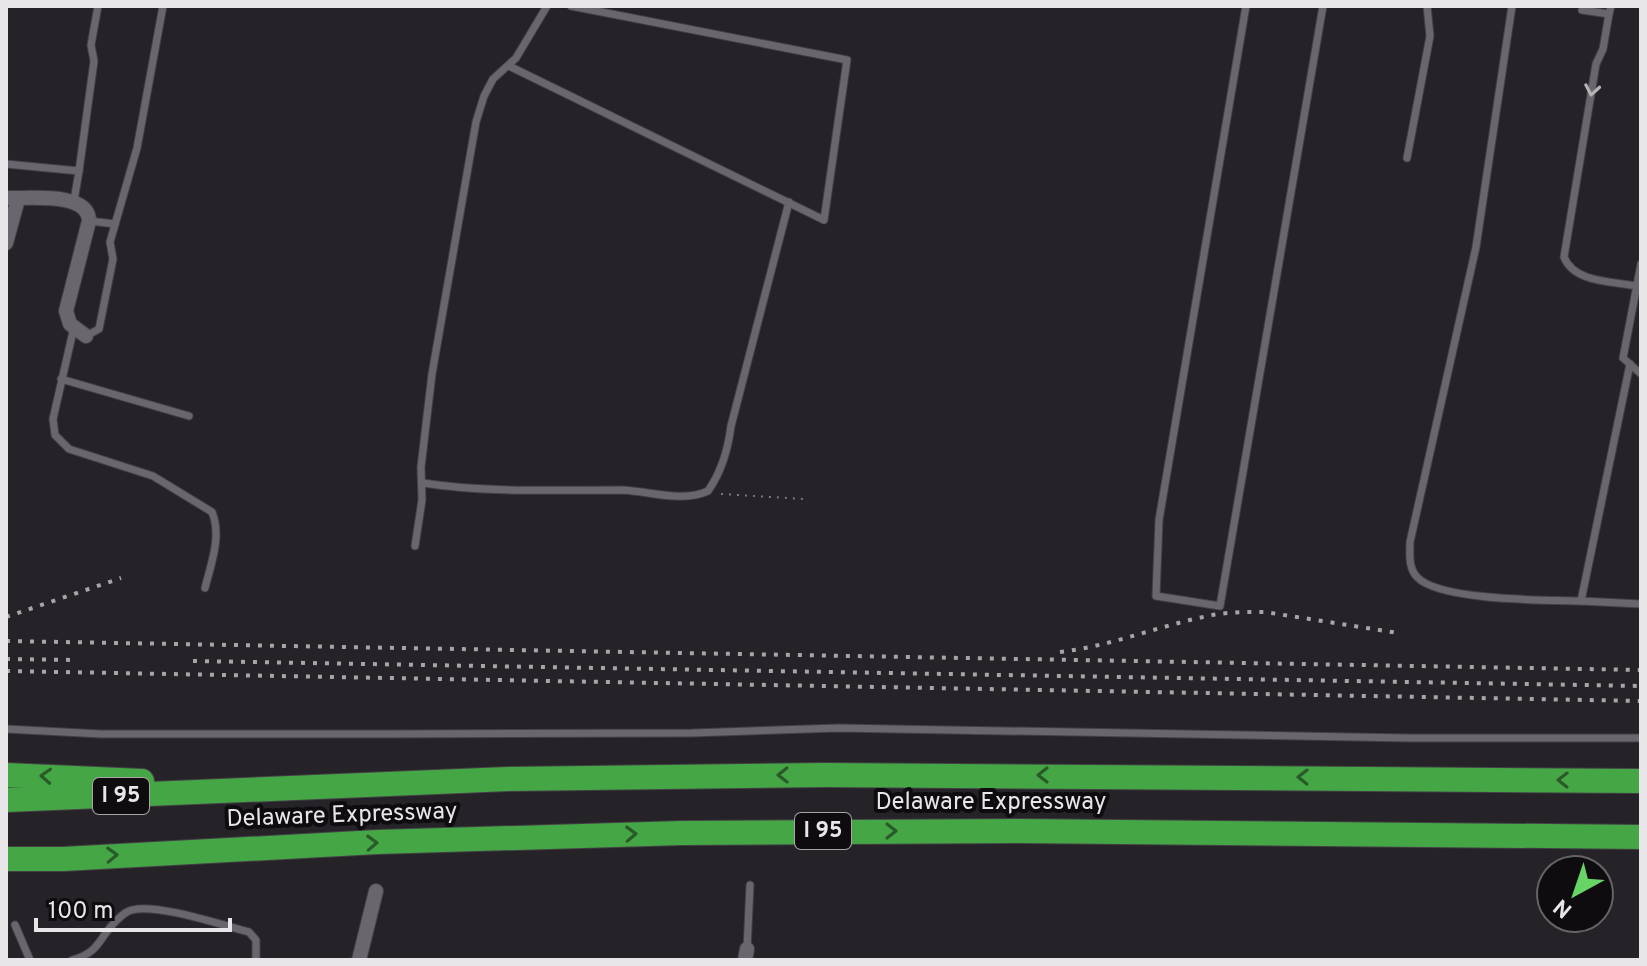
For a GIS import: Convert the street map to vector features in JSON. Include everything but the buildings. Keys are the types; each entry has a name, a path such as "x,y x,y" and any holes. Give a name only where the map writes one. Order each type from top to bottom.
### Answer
{"highway":[{"path":"6,775 172,782 235,791"},
{"name":"Delaware Expressway","path":"6,800 508,779 825,775 1641,781"},
{"name":"Delaware Expressway","path":"6,859 682,833 1019,831 1641,837"},
{"path":"6,872 63,859"}],"street":[{"path":"6,243 12,198 74,201 86,208 89,221 67,306 67,319 80,331"},
{"path":"359,960 376,891"}],"lane":[{"path":"74,201 94,61 91,45 98,6"},
{"path":"163,6 137,148 110,242 113,259 99,329 80,331 61,379 53,419 55,435 69,449 153,476 212,512 216,523 215,544 205,588"},
{"path":"415,546 432,374 476,122 493,79 509,66 547,6"},
{"path":"509,66 824,220 847,60 571,6"},
{"path":"1246,6 1159,520 1156,596 1220,606 1323,6"},
{"path":"1407,158 1430,36 1427,6"},
{"path":"1512,6 1476,247 1410,542 1410,562 1417,577 1433,587 1509,598 1641,604"},
{"path":"1582,10 1610,10 1603,49 1596,64 1564,257 1567,265 1580,276 1636,286"},
{"path":"6,164 79,171"},
{"path":"423,483 517,490 624,490 686,496 708,491 720,472 729,446 731,426 789,202"},
{"path":"89,221 115,224"},
{"path":"1641,264 1623,358 1641,374"},
{"path":"1581,601 1630,364"},
{"path":"61,379 189,416"},
{"path":"6,729 101,734 664,734 838,728 1409,738 1641,738"},
{"path":"746,954 750,885"},
{"path":"72,960 86,956 97,947 110,927 128,911 143,909 167,911 249,932 256,940 256,960"},
{"path":"15,925 30,960"}],"path":[{"path":"708,491 723,495 804,499"}],"railway":[{"path":"6,617 121,578"},
{"path":"1060,652 1189,620 1236,612 1265,612 1398,633"},
{"path":"6,641 1641,670"},
{"path":"6,659 77,660"},
{"path":"193,661 1641,686"},
{"path":"6,671 1641,701"}]}
